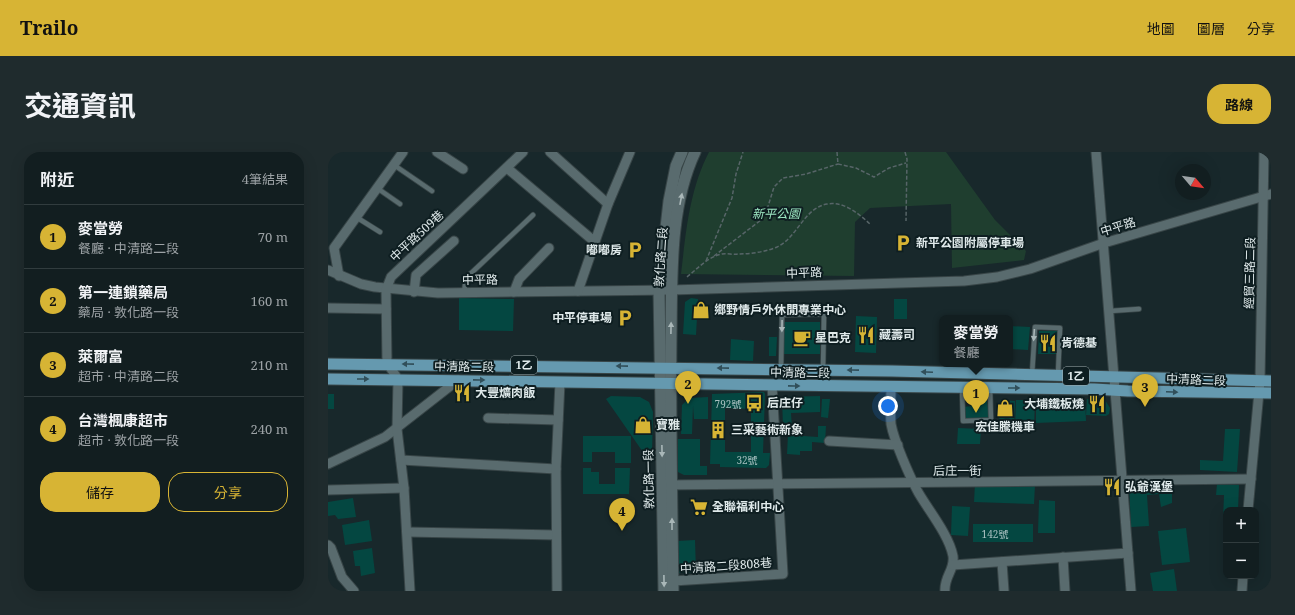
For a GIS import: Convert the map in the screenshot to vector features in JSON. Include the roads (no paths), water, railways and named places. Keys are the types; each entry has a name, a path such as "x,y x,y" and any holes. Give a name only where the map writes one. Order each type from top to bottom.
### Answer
{"main road":[{"name":"中清路二段","path":"328,364 781,369 1265,381"},
{"name":"中清路二段","path":"328,379 1094,389 1116,391 1271,393"}],"street":[{"path":"339,276 334,248 403,152"},
{"path":"437,152 463,170"},
{"name":"中平路509巷","path":"387,364 386,290 391,277 523,152"},
{"path":"550,152 608,204"},
{"name":"敦化路二段","path":"666,367 659,290 669,201 676,166 682,152"},
{"name":"敦化路二段","path":"666,367 674,241 687,168 695,152"},
{"path":"1096,152 1110,311 1131,591"},
{"name":"經貿三路二段","path":"1248,507 1258,394 1265,381 1267,195 1264,152"},
{"path":"578,291 608,204 628,153"},
{"path":"507,168 595,242"},
{"name":"中平路","path":"328,270 339,276 361,284 386,290 414,292 671,290 964,281 997,277 1030,269 1104,243 1267,195"},
{"path":"414,292 416,276 454,241"},
{"path":"514,292 519,279 549,248"},
{"path":"328,308 386,309"},
{"path":"387,364 398,380 397,429 404,488 410,591"},
{"name":"敦化路一段","path":"664,591 667,485 666,367"},
{"path":"328,464 385,437 458,380"},
{"path":"557,591 556,469 560,382"},
{"name":"中清路二段808巷","path":"673,586 783,574 772,385"},
{"path":"891,387 891,424 898,445 914,483 948,542 952,552 953,565 945,582 945,591"},
{"path":"488,418 558,420"},
{"path":"829,441 898,445"},
{"path":"401,460 556,469"},
{"name":"后庄一街","path":"667,485 1122,482 1251,479"},
{"name":"敦化路一段","path":"667,485 673,586"},
{"path":"328,490 404,488"},
{"path":"407,532 556,535"},
{"path":"328,545 331,548 342,577 354,591"},
{"path":"953,565 1128,552"},
{"path":"1063,557 1066,591"},
{"path":"1002,562 1004,591"},
{"path":"1242,591 1243,579"}],"lane":[{"path":"394,165 432,191"},
{"path":"377,188 400,204"},
{"path":"464,292 466,278 533,215"},
{"path":"356,217 380,232"},
{"path":"1110,311 1139,309"},
{"path":"781,369 782,315 824,314 823,370"},
{"path":"1032,375 1035,328 1060,328 1058,375"},
{"path":"962,388 963,421 990,420 990,388"}],"place":[{"name":"新平公園附屬停車場","path":"903,243"},
{"name":"嘟嘟房","path":"635,250"},
{"name":"鄉野情戶外休閒專業中心","path":"701,310"},
{"name":"中平停車場","path":"625,318"},
{"name":"藏壽司","path":"866,335"},
{"name":"星巴克","path":"802,338"},
{"name":"肯德基","path":"1048,343"},
{"name":"大豐爌肉飯","path":"462,393"},
{"name":"后庄仔","path":"754,403"},
{"name":"第一連鎖藥局","path":"688,404"},
{"name":"大埔鐵板燒","path":"1097,404"},
{"name":"萊爾富","path":"1145,407"},
{"name":"宏佳騰機車","path":"1005,408"},
{"name":"麥當勞","path":"976,413"},
{"name":"寶雅","path":"643,425"},
{"name":"三采藝術新象","path":"718,430"},
{"name":"弘爺漢堡","path":"1112,487"},
{"name":"全聯福利中心","path":"699,507"},
{"name":"台灣楓康超市","path":"622,531"}],"park label":[{"name":"新平公園","path":"776,214"}]}
